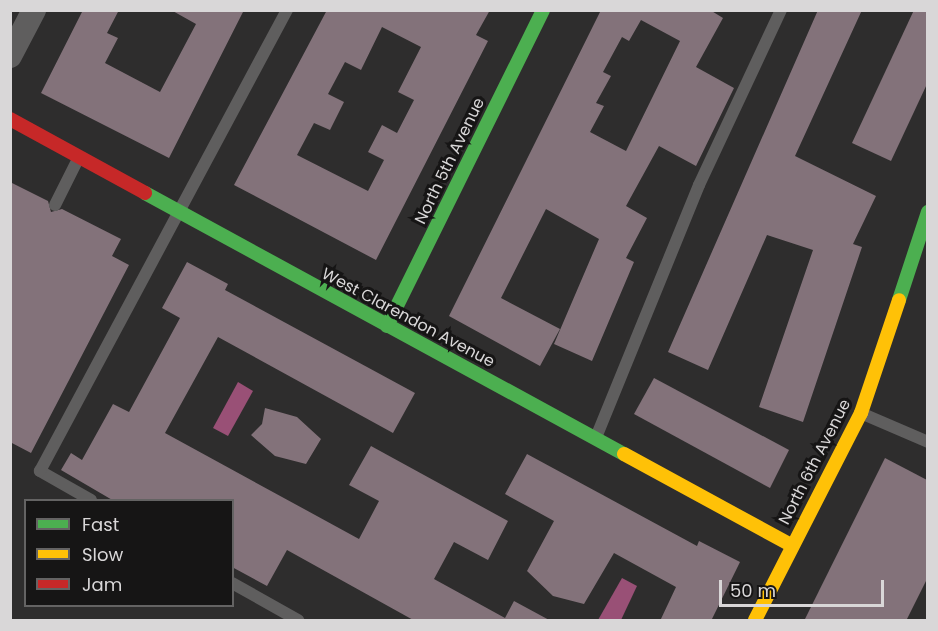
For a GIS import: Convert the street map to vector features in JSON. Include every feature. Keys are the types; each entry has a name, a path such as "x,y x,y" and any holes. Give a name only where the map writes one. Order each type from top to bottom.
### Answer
{"street":[{"path":"10,56 34,10"},
{"name":"North 5th Avenue","path":"387,326 543,10"},
{"name":"West Clarendon Avenue","path":"10,119 179,215 597,435 791,544"},
{"name":"North 6th Avenue","path":"755,621 791,544 861,413 927,212"}],"lane":[{"path":"88,499 40,471 287,10"},
{"path":"597,435 699,185 781,10"},
{"path":"55,205 79,158"},
{"path":"861,413 927,442"},
{"path":"234,584 298,621"}],"shaded area":[{"path":"238,382 253,391 228,436 213,428"},
{"path":"622,578 637,586 621,620 598,620"}],"building":[{"path":"83,10 119,10 107,33 118,38 105,63 160,92 196,24 171,10 244,10 169,158 41,93"},
{"path":"327,10 490,10 476,35 488,41 376,260 234,185","holes":["382,27 421,47 398,92 414,100 397,133 382,125 368,152 384,160 368,191 297,155 314,123 330,130 344,102 328,94 345,62 361,70"]},
{"path":"601,10 710,10 723,18 696,67 734,88 696,166 659,146 626,206 647,218 626,258 634,262 592,361 554,344 599,239 546,209 501,298 560,329 540,366 449,316","holes":["641,20 680,41 626,151 590,132 604,106 596,103 611,76 603,72 622,37 629,41"]},
{"path":"818,10 862,10 795,156 876,196 853,244 862,247 803,422 759,407 813,250 767,235 708,370 668,352"},
{"path":"914,10 927,10 927,84 891,161 852,143"},
{"path":"10,182 48,201 51,212 62,209 121,239 112,256 129,265 31,453 10,442"},
{"path":"187,262 228,284 225,290 415,393 393,433 218,337 165,433 359,539 379,501 349,485 371,446 508,521 488,560 454,542 434,579 505,618 514,601 551,621 415,621 287,550 267,586 234,568 234,499 111,499 61,470 71,453 82,460 113,404 129,412 180,318 162,308"},
{"path":"654,378 789,450 770,488 634,414"},
{"path":"265,408 297,417 321,439 306,464 275,456 251,435 262,424"},
{"path":"527,454 697,546 699,541 740,562 711,621 660,621 676,587 614,553 584,604 553,596 527,571 554,521 505,494"},
{"path":"885,458 927,480 927,579 906,621 804,621"}],"traffic: fast":[{"path":"387,326 543,10"},
{"path":"145,193 624,454"},
{"path":"899,300 928,212"}],"traffic: slow":[{"path":"755,620 861,413 899,300"},
{"path":"624,454 791,545"}],"traffic: jam":[{"path":"10,119 145,193"}]}
